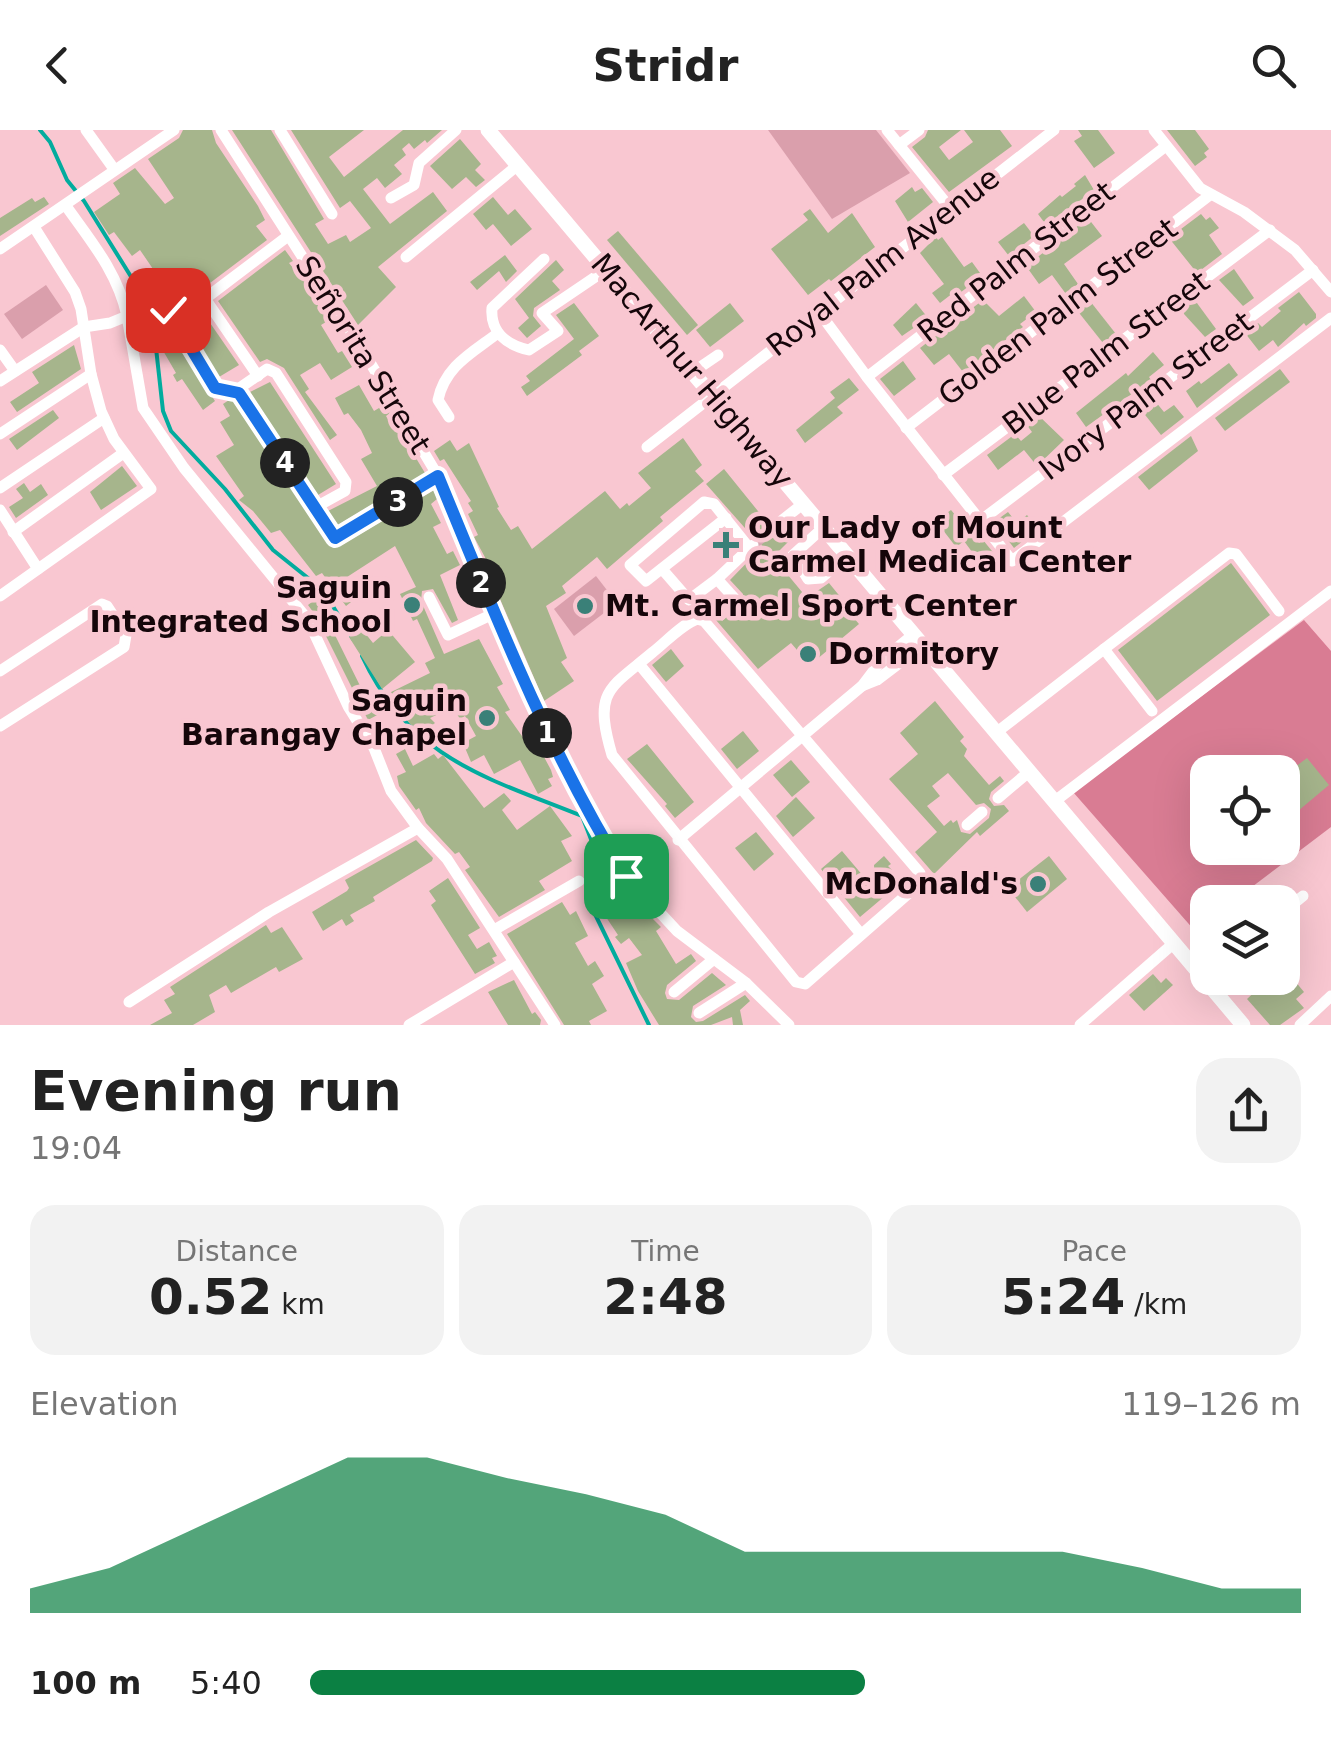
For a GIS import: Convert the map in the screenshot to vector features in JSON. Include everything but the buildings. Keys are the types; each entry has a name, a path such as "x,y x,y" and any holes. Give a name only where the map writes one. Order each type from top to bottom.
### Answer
{"highway":[{"name":"MacArthur Highway","path":"488,130 1190,960"},
{"name":"MacArthur Highway","path":"1220,995 1243,1025"}],"street":[{"path":"86,130 114,169"},
{"path":"0,249 174,130"},
{"name":"Señorita Street","path":"221,130 438,476 493,614 549,737 626,876 677,931 746,984 789,1025"},
{"path":"280,130 332,214"},
{"path":"392,198 414,185 419,163 456,130"},
{"path":"886,130 950,208"},
{"path":"899,146 919,130"},
{"name":"Royal Palm Avenue","path":"648,447 1054,130"},
{"path":"1154,130 1200,188 1270,230 1295,250 1331,292"},
{"name":"Red Palm Street","path":"866,377 1166,146"},
{"path":"406,257 518,166"},
{"name":"Golden Palm Street","path":"906,428 1210,195"},
{"path":"68,204 117,283 127,316 143,408 184,468 308,620 392,791 418,828 447,859 555,1025"},
{"path":"1,593 151,489 122,454 104,418 75,292 34,227"},
{"name":"Blue Palm Street","path":"943,476 1270,230"},
{"path":"206,298 288,236"},
{"path":"544,259 492,308 491,318 498,334 508,343 529,350 558,330 542,313 607,269"},
{"name":"Ivory Palm Street","path":"980,521 1312,270"},
{"path":"258,376 206,298 196,293 169,308 168,313 215,388 239,393 332,535 339,538 438,476"},
{"path":"819,312 1012,561 1331,318"},
{"path":"0,381 84,327 127,316"},
{"path":"449,417 438,400 443,379 498,334"},
{"path":"0,350 14,371"},
{"path":"693,372 718,355"},
{"path":"239,393 241,387 267,370 276,373 346,482 345,491 314,508"},
{"path":"0,434 91,374"},
{"path":"0,488 104,418"},
{"path":"13,532 122,454"},
{"path":"662,569 689,600 717,579 752,546 714,504 704,502 630,564 644,581 726,518"},
{"path":"771,529 804,503"},
{"path":"0,510 38,569"},
{"path":"824,527 793,555 808,579 822,578 848,556"},
{"path":"997,732 1230,553 1236,554 1279,612"},
{"path":"717,579 734,599"},
{"path":"1055,801 1331,591"},
{"path":"429,598 448,635 493,614"},
{"path":"0,672 102,604 126,635 124,647 0,726"},
{"path":"704,621 920,873 918,886 805,984 796,982 612,755 605,731 608,692 618,678 639,664 690,622 704,621"},
{"path":"678,840 862,686 877,680 885,666 918,640"},
{"path":"1104,649 1152,711"},
{"path":"639,664 860,933"},
{"path":"998,798 1030,771"},
{"path":"967,825 982,812"},
{"path":"129,1002 269,912 418,828"},
{"path":"494,930 579,880"},
{"path":"1080,1025 1174,943"},
{"path":"674,992 714,959"},
{"path":"409,1025 514,962"},
{"path":"699,1013 746,984"},
{"path":"1300,1025 1331,996"}],"shaded area":[{"path":"768,130 876,130 910,173 832,219"},
{"path":"46,285 63,310 22,339 4,314"},
{"name":"Mt. Carmel Sport Center","path":"596,576 617,603 574,636 554,609"},
{"path":"1304,620 1331,651 1331,827 1300,850 1300,755 1190,755 1190,865 1281,865 1254,885 1190,885 1190,925 1073,792"}],"waterway":[{"path":"40,130 50,142 67,180 148,304 163,411 171,431 225,489 273,550 323,590 353,639"},
{"path":"362,656 381,691 427,742 482,775 582,816 594,847 593,910 649,1025"}],"tunnel":[{"path":"754,544 771,529"}],"place":[{"name":"Our Lady of Mount Carmel Medical Center","path":"726,545"},
{"name":"Saguin Integrated School","path":"412,605"},
{"name":"Mt. Carmel Sport Center","path":"585,606"},
{"name":"Dormitory","path":"808,654"},
{"name":"Saguin Barangay Chapel","path":"487,718"},
{"name":"McDonald's","path":"1038,884"}],"route":[{"path":"168,310 215,388 239,393 335,538 438,476 493,614 549,737 626,876"}]}
